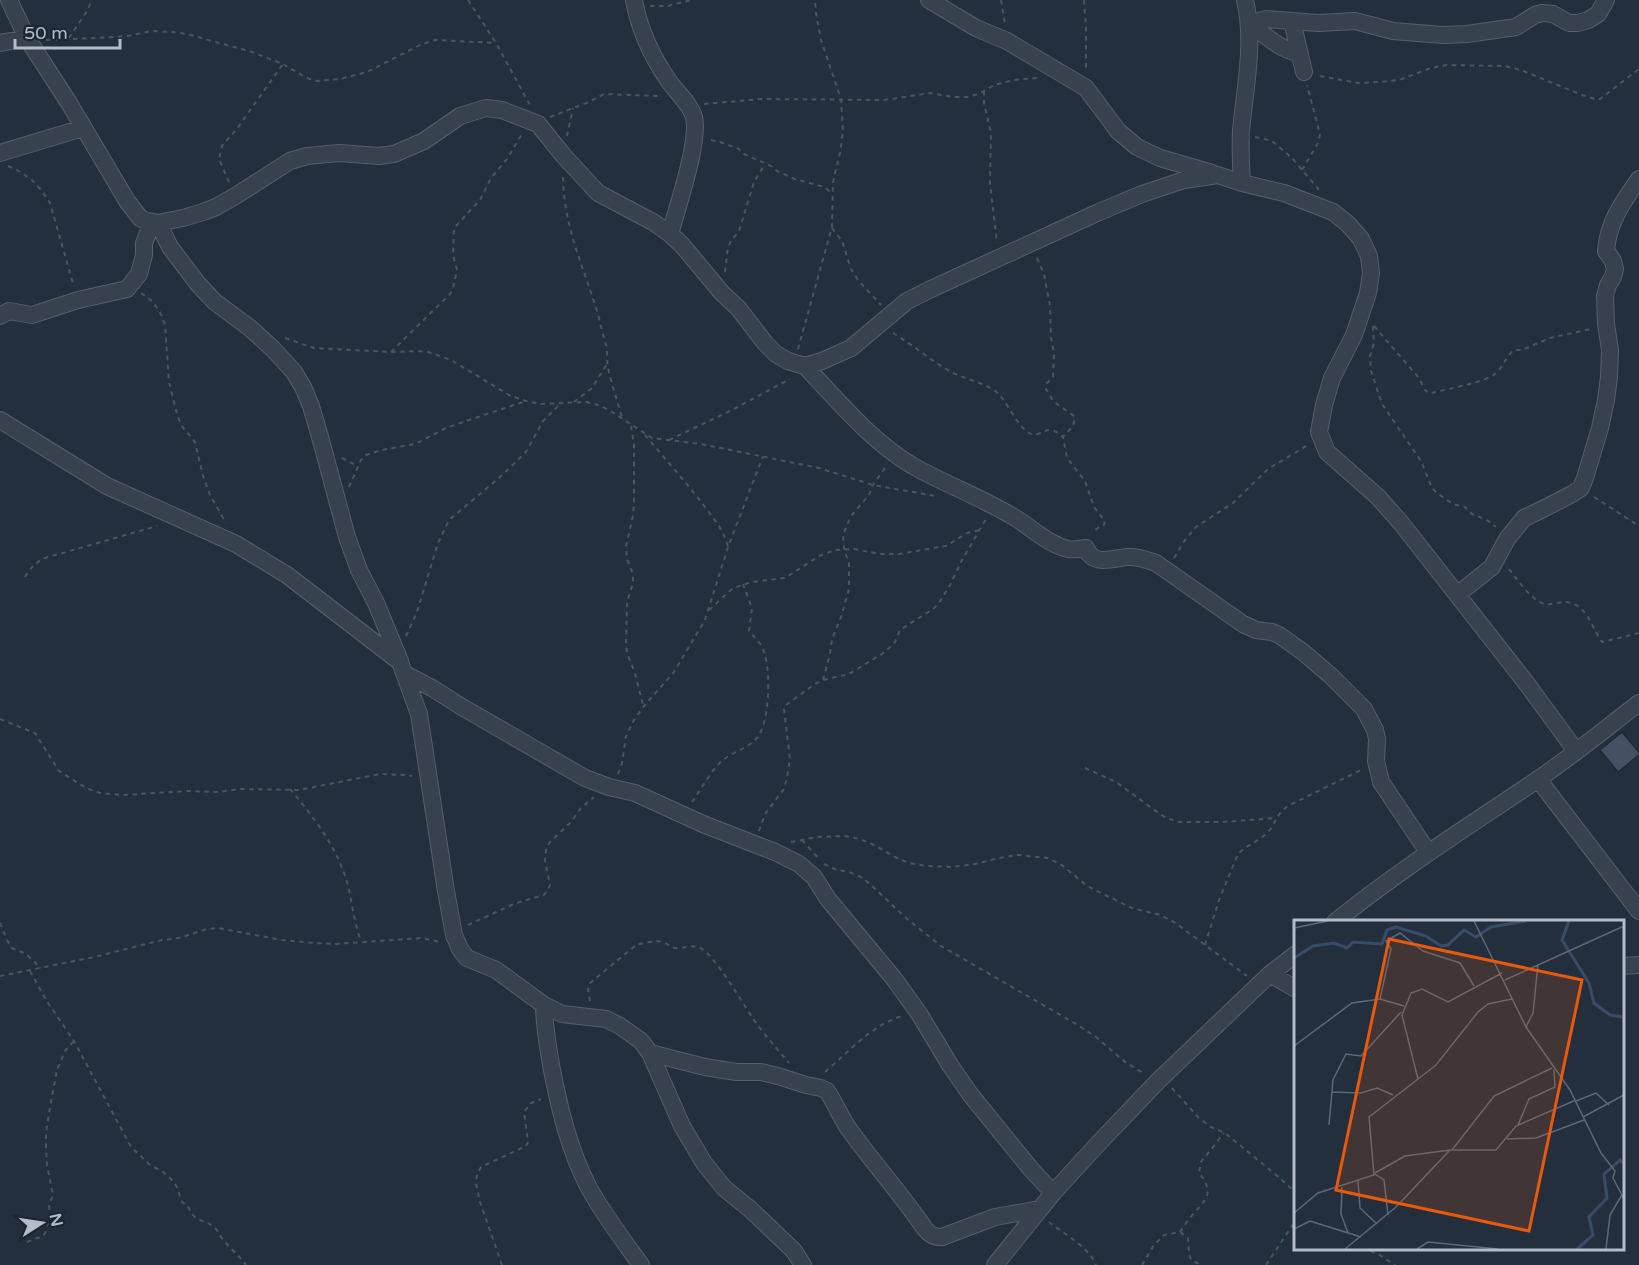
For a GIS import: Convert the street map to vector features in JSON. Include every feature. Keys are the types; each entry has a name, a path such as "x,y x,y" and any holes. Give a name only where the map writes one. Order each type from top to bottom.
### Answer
{"street":[{"path":"9,0 27,38 69,103 127,201 140,218 155,223 202,212 228,200 290,161 307,156 333,153 378,156 394,154 424,141 460,116 486,108 535,122 598,193 653,222 670,234 739,309 776,354 803,366 862,426 912,465 973,494 1068,549 1086,548 1088,554 1103,561 1130,556 1156,563 1243,624 1256,630 1279,635 1303,652 1355,699 1371,720 1377,739 1376,761 1381,782 1428,852"},
{"path":"929,0 976,28 1007,41 1086,88 1118,131 1137,147 1160,158 1284,193 1333,212 1361,239 1369,256 1371,273 1368,293 1354,335 1329,387 1319,432 1321,439 1327,452 1378,497 1401,523 1458,594 1576,751"},
{"path":"1242,183 1241,133 1250,50 1250,24 1245,0"},
{"path":"1250,24 1266,19 1318,23 1355,21 1394,31 1443,35 1467,34 1516,27 1542,13 1553,14 1569,23 1578,23 1598,14 1606,0"},
{"path":"635,4 646,43 667,79 693,115 695,128 687,171 670,234"},
{"path":"1292,21 1304,72"},
{"path":"1250,24 1277,44 1299,53"},
{"path":"0,43 27,38"},
{"path":"0,153 83,128"},
{"path":"803,366 822,361 850,348 907,301 969,270 1142,194 1184,180 1218,175"},
{"path":"1458,594 1492,567 1524,518 1581,488 1606,400 1611,350 1604,313 1605,296 1615,269 1606,251 1608,232 1639,179"},
{"path":"0,316 9,311 32,315 78,300 127,289 140,274 144,243 155,223"},
{"path":"155,223 198,284 215,302 250,328 273,349 294,372 311,406 347,537 359,570 376,603 419,714 453,930 460,949 467,958 496,970 544,1005 562,1014 606,1019 641,1041 650,1053 682,1126 704,1163 724,1188 794,1251 803,1265"},
{"path":"0,420 107,486 236,544 287,574 432,688 585,778 635,793 799,864 814,877 828,899 874,953 920,1015 970,1094 1053,1193"},
{"path":"1336,920 1428,852 1538,779 1639,703"},
{"path":"1538,779 1639,911"},
{"path":"996,1265 1053,1193 1160,1079 1294,956"},
{"path":"1624,966 1639,965"},
{"path":"1265,980 1294,988"},
{"path":"544,1005 544,1021 556,1093 571,1144 588,1186 641,1265"},
{"path":"650,1053 705,1067 736,1072 761,1072 827,1091 849,1130 930,1235 942,1237 994,1217 1039,1211"}],"path":[{"path":"69,39 92,0"},
{"path":"468,0 496,43 527,98 535,122"},
{"path":"635,4 668,6 691,0"},
{"path":"669,440 730,411 803,366 832,227 832,182 842,142 842,99 821,40 815,0"},
{"path":"1002,0 1007,41"},
{"path":"1084,0 1086,88"},
{"path":"27,38 46,40 128,36 151,31 187,34 252,52 317,81 367,72 422,44 435,40 496,43"},
{"path":"228,200 229,180 219,159 222,146 283,64"},
{"path":"1302,170 1318,143 1320,134 1304,72 1358,83 1400,80 1431,68 1448,65 1505,66 1521,70 1582,95 1600,99 1639,69"},
{"path":"391,352 450,294 457,270 453,255 454,228 480,200 492,178 535,122 608,93 664,96 704,104 761,99 884,100 930,93 967,97 994,85 1014,80 1042,78"},
{"path":"984,91 983,98 991,133 990,183 999,258"},
{"path":"573,108 562,155 566,216 596,308 613,388 623,421"},
{"path":"695,128 701,136 739,149 744,154 777,171 824,187 832,193"},
{"path":"1241,133 1272,141 1292,158 1317,185 1333,212"},
{"path":"0,163 31,179 50,203 78,300"},
{"path":"722,293 728,247 739,231 754,182 765,163"},
{"path":"832,227 842,242 858,280 879,301 884,322 942,367 993,390 1029,433 1034,435 1052,430 1063,437 1067,458 1085,481 1094,507 1105,521 1104,525 1089,537 1086,548"},
{"path":"1032,244 1044,274 1050,306 1054,368 1053,376 1047,383 1046,389 1053,401 1074,416 1075,421 1073,427 1063,437"},
{"path":"127,289 142,293 160,312 165,325 169,382 177,414 181,425 195,441 210,495 236,544"},
{"path":"1608,332 1586,329 1550,338 1522,350 1514,350 1493,375 1429,393 1419,378 1372,324 1374,343 1370,356 1371,371 1382,404 1420,461 1432,488 1453,504 1465,507 1472,514 1487,520 1498,528 1509,569 1522,586 1540,603 1549,605 1558,601 1576,604 1588,618 1602,642 1639,633"},
{"path":"276,335 314,348 417,351 439,356 451,360 509,395 526,401 541,404 574,402 598,405 652,438 701,444 763,456 819,468 873,485 944,498"},
{"path":"574,402 592,388 608,364"},
{"path":"338,505 353,480 361,460 366,455 415,444 446,428 526,401"},
{"path":"400,662 405,639 413,624 438,543 449,520 526,452 543,421 561,403"},
{"path":"632,426 634,500 626,546 633,583 627,602 626,644 644,706"},
{"path":"643,432 708,511 726,536 728,547"},
{"path":"1167,570 1185,540 1196,527 1233,503 1274,465 1321,439"},
{"path":"823,680 832,639 849,589 849,564 843,538 845,529 854,512 869,495 887,465 892,451"},
{"path":"453,930 516,903 544,894 548,890 550,885 545,861 546,850 550,842 571,822 581,808 611,787 622,763 626,736 634,720 674,672 705,620 728,547 763,456"},
{"path":"1581,488 1639,526"},
{"path":"749,842 759,831 765,814 784,789 787,778 790,759 784,709 786,705 815,684 849,674 885,652 895,642 900,630 939,603 991,512 1002,516 1013,516"},
{"path":"25,577 30,568 45,558 182,518"},
{"path":"709,610 728,592 743,584 785,578 819,556 835,550 844,548 880,554 899,554 946,546 967,533 981,530"},
{"path":"684,814 719,763 752,743 759,736 765,723 768,683 766,659 759,642 749,631 752,608 743,584"},
{"path":"0,719 35,733 59,771 86,788 100,793 133,795 240,789 290,789 317,787 380,774 405,775 429,781"},
{"path":"1205,945 1219,900 1242,849 1271,829 1280,811 1376,761"},
{"path":"1085,768 1116,782 1167,818 1179,822 1233,822 1275,818"},
{"path":"290,789 314,818 343,868 356,930 361,942"},
{"path":"770,850 792,842 817,837 845,836 860,839 895,857 927,866 952,867 1018,855 1048,858 1063,866 1091,888 1132,908 1160,915 1174,922 1205,945 1265,980"},
{"path":"802,840 828,867 855,874 870,884 906,918 941,946 1076,1024 1096,1037 1125,1062 1160,1079 1198,1117 1211,1127 1225,1133 1294,1191"},
{"path":"0,923 12,948 26,954 41,968"},
{"path":"0,976 218,928 293,941 335,944 422,938 432,939 460,949"},
{"path":"590,1016 588,990 590,983 636,945 653,942 663,942 672,948 679,949 687,946 699,947 707,952 759,1028 803,1084 884,1022 905,1015 920,1015"},
{"path":"30,971 46,1000 74,1041 131,1147 148,1164 171,1179 177,1187 182,1202 188,1206 191,1214 215,1228 221,1238 246,1265"},
{"path":"27,1242 46,1234 48,1226 49,1205 53,1195 47,1165 46,1133 57,1070 65,1051 74,1041"},
{"path":"502,1265 480,1202 476,1184 477,1174 482,1167 526,1146 528,1142 524,1112 531,1103 556,1093"},
{"path":"1142,1265 1154,1245 1164,1235 1180,1232 1203,1205 1208,1195 1208,1186 1199,1173 1201,1162 1225,1133"},
{"path":"1039,1211 1086,1250 1096,1265"},
{"path":"1266,1265 1294,1223"},
{"path":"1180,1232 1188,1238 1191,1260 1201,1265"},
{"path":"1367,1250 1395,1265"}],"building":[{"path":"1622,732 1639,755 1618,772 1600,750"}]}
